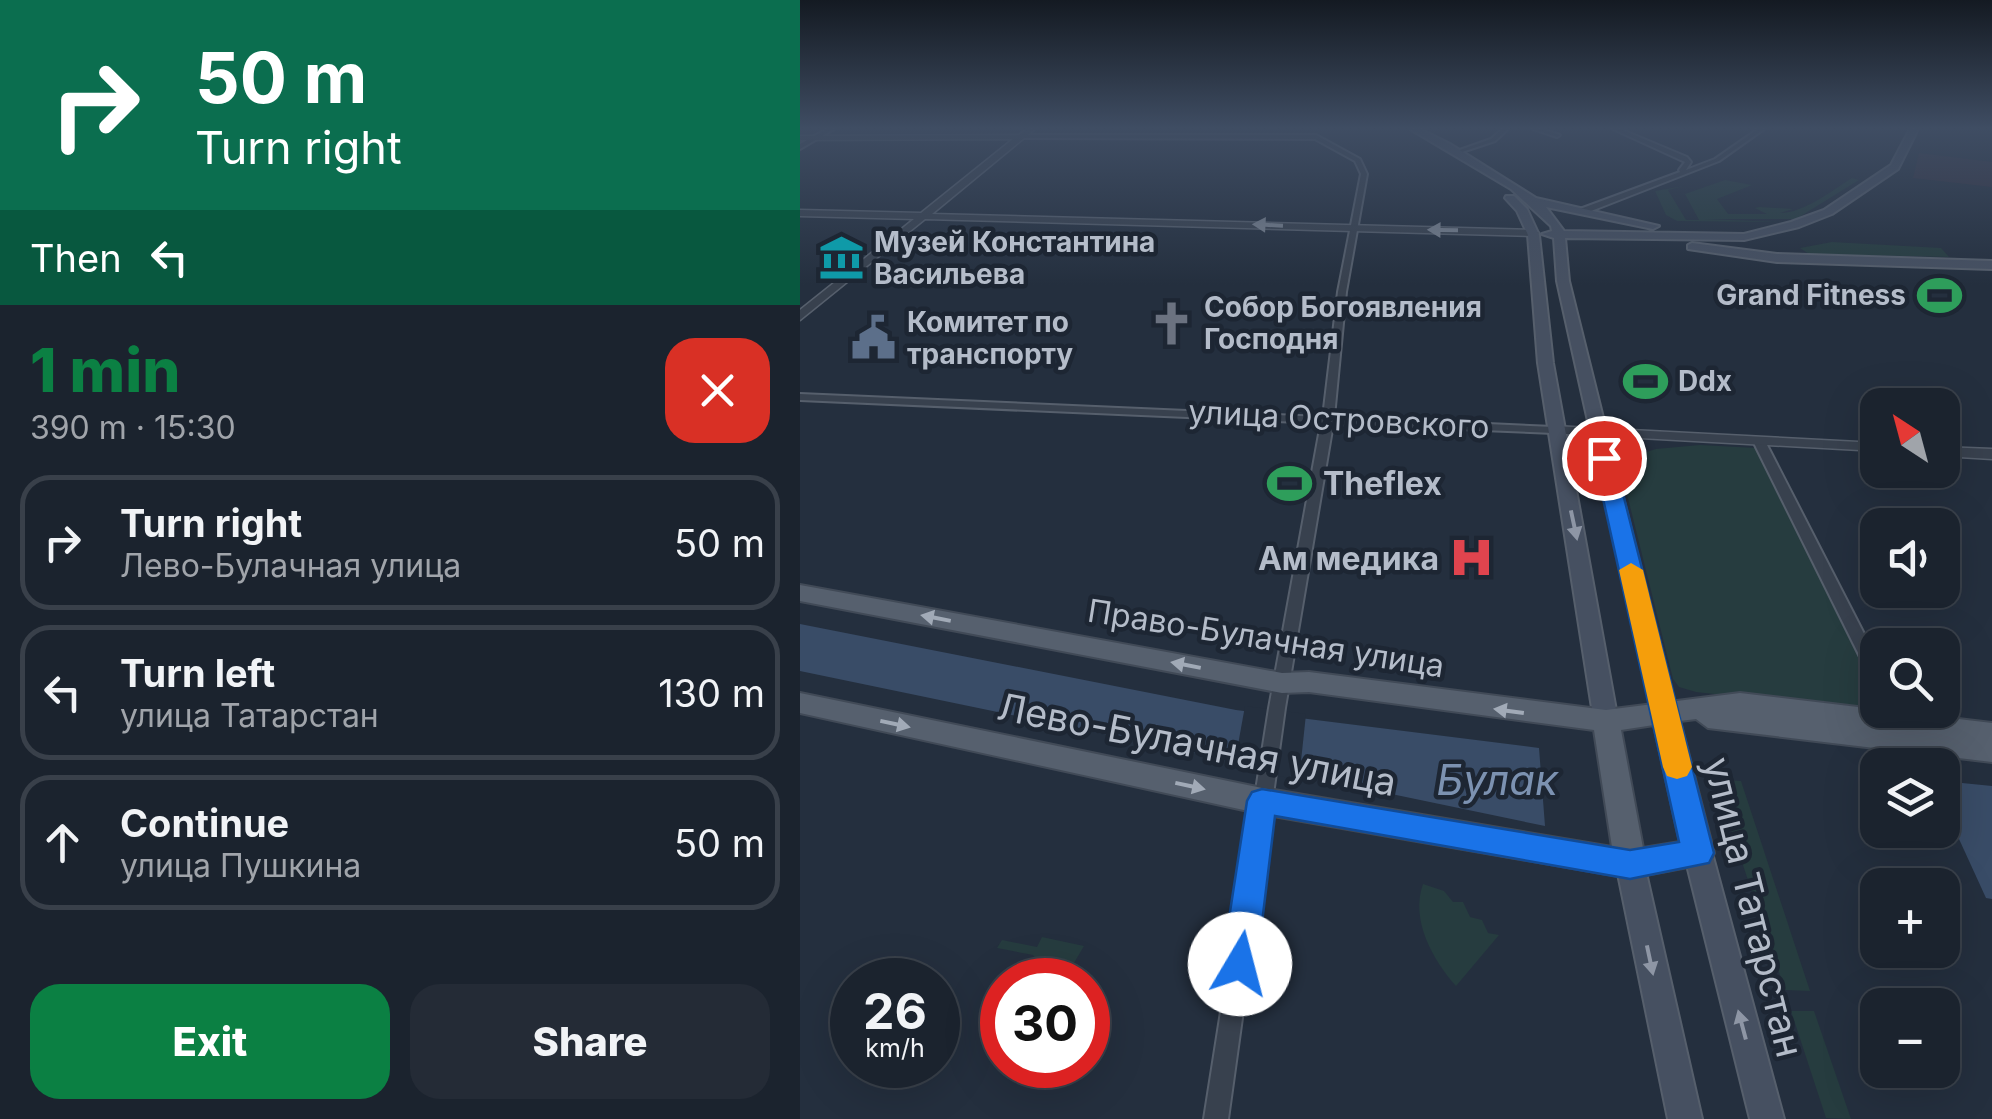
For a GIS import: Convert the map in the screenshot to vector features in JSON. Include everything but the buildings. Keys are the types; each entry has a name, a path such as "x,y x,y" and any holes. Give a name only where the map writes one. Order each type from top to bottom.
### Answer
{"main road":[{"path":"1486,181 1520,206 1531,219 1534,233 1537,300 1554,430 1580,556 1630,864 1684,1119"},
{"path":"1502,181 1554,220 1562,281 1664,716"},
{"path":"1534,233 1756,236 1811,220 1874,181"},
{"path":"1533,201 1792,258"},
{"path":"1606,234 1792,258 1992,265"},
{"path":"1756,236 1758,248 1778,255"},
{"name":"Право-Булачная улица","path":"800,592 1279,696 1310,682 1606,721 1664,716"},
{"path":"1664,716 1740,702 1860,713"},
{"name":"Лево-Булачная улица","path":"800,703 1630,864 1698,853"},
{"path":"1664,716 1729,718 1992,750"},
{"name":"улица Татарстан","path":"1664,716 1767,1119"},
{"path":"1960,728 1992,734"}],"street":[{"path":"800,316 966,181"},
{"path":"1216,1119 1279,696 1328,418 1360,181"},
{"path":"1583,211 1655,181"},
{"path":"800,212 1534,233"},
{"name":"улица Островского","path":"800,397 1328,418 1860,447"},
{"path":"1759,441 1860,641"},
{"path":"1960,452 1992,454"}],"shaded area":[{"path":"1941,181 1992,181 1992,187"}],"green space":[{"path":"1722,181 1752,185 1717,199 1728,214 1767,214 1755,208 1759,207 1793,209 1780,213 1789,212 1847,181 1857,181 1796,219 1705,219 1782,222 1677,221 1666,215 1655,191 1684,186 1668,190 1686,220 1699,220 1685,194"},
{"path":"1832,242 1941,248 1949,257 1809,254 1800,248"},
{"path":"1700,445 1756,448 1860,660 1860,710 1679,687 1673,679 1620,466 1621,460 1656,449"},
{"path":"1714,779 1741,781 1810,991 1785,990"},
{"path":"1423,884 1444,891 1453,902 1463,902 1470,917 1482,920 1488,933 1499,935 1456,986 1426,939 1419,911"},
{"path":"1042,937 1084,946 1077,958 1035,958 997,948 1002,940 1037,947"},
{"path":"1791,1011 1814,1011 1851,1119 1826,1118"}],"water":[{"name":"Булак","path":"800,624 1236,710 1539,748 1545,826 800,671"},
{"path":"1960,783 1992,786 1992,899 1986,898 1960,841"}],"pier":[{"path":"1245,706 1306,714 1299,780 1234,767"}],"slow traffic":[{"path":"1631,570 1677,767"}],"place":[{"name":"Музей Константина Васильева","path":"841,258"},
{"name":"Grand Fitness","path":"1939,295"},
{"name":"Собор Богоявления Господня","path":"1171,323"},
{"name":"Комитет по транспорту","path":"874,338"},
{"name":"Ddx","path":"1645,381"},
{"name":"Theflex","path":"1290,483"},
{"name":"Ам медика","path":"1472,558"}],"route":[{"path":"1240,964 1262,801 1630,864 1698,853 1604,458"}]}
